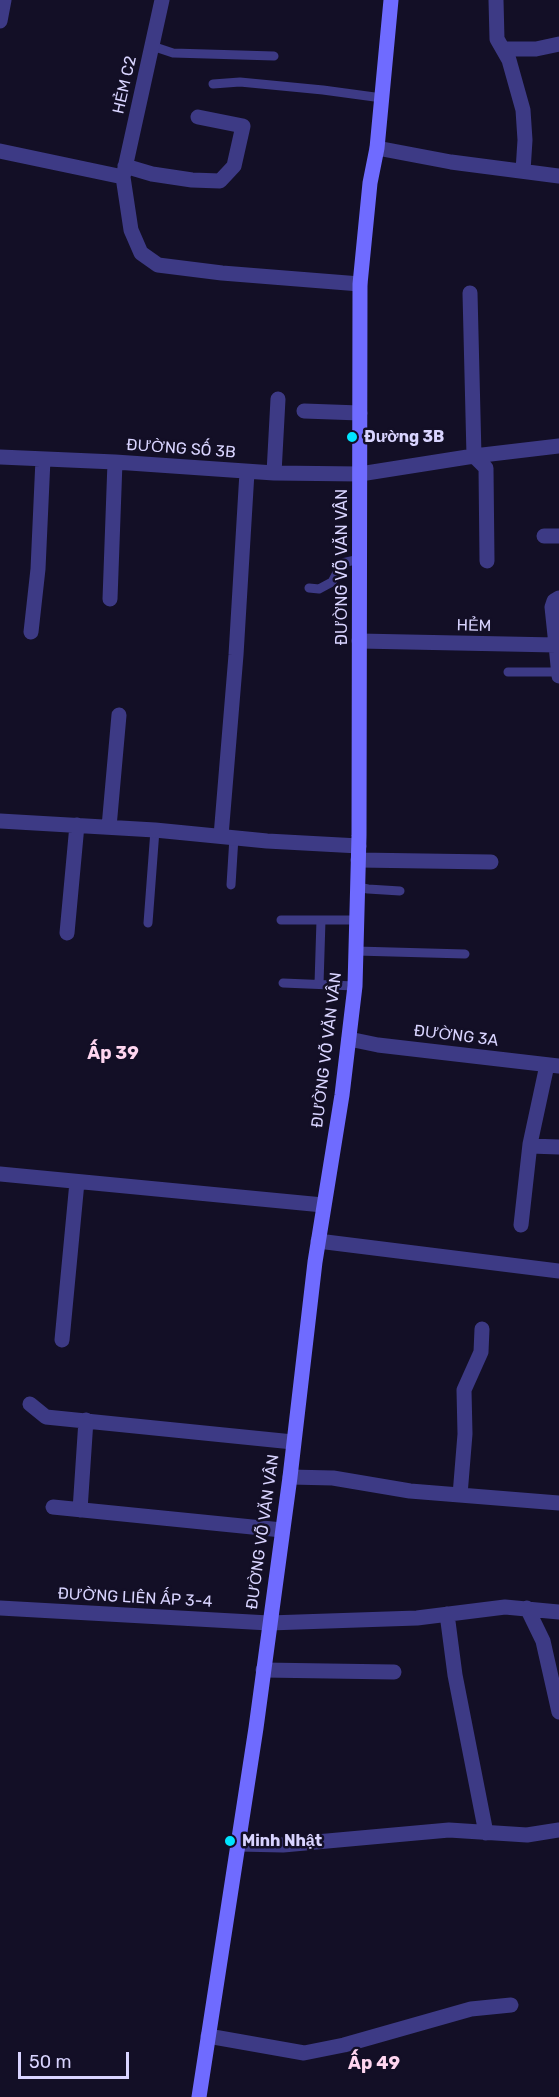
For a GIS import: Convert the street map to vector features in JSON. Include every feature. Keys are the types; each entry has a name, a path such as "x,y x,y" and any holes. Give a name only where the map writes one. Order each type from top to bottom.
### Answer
{"street":[{"path":"0,21 4,0"},
{"name":"HẺM C2","path":"124,171 162,0"},
{"name":"ĐƯỜNG VÕ VĂN VÂN","path":"199,2097 263,1670 290,1477 318,1241 342,1095 355,986 358,887 360,284 370,183 377,148 391,0"},
{"path":"496,0 497,39 509,60 523,110 525,140 523,171"},
{"path":"503,49 536,49 559,44"},
{"path":"0,151 124,171 192,180 220,181 234,166 243,126 198,117"},
{"path":"377,148 451,162 559,176"},
{"path":"124,171 131,230 141,253 158,265 222,273 360,284"},
{"path":"470,293 474,456 486,468 487,561"},
{"path":"274,473 278,399"},
{"path":"304,411 360,413"},
{"name":"ĐƯỜNG SỐ 3B","path":"0,457 115,462 247,472 360,474 474,456 559,446"},
{"path":"31,632 38,569 43,459"},
{"path":"110,598 115,462"},
{"path":"228,837 247,472"},
{"path":"559,598 554,601 552,607 559,676"},
{"name":"HẺM","path":"359,641 556,645"},
{"path":"109,827 119,715"},
{"path":"0,821 155,830 358,853 491,862"},
{"path":"67,933 77,825"},
{"name":"ĐƯỜNG 3A","path":"349,1039 378,1045 553,1066"},
{"path":"521,1225 530,1146 553,1066"},
{"path":"530,1146 559,1147"},
{"path":"0,1174 323,1204"},
{"path":"62,1340 77,1182"},
{"path":"318,1241 559,1271"},
{"path":"460,1495 465,1434 464,1390 481,1352 482,1329"},
{"path":"30,1404 46,1417 293,1442"},
{"path":"80,1510 86,1420"},
{"path":"290,1477 333,1478 410,1491 559,1503"},
{"path":"53,1507 282,1530"},
{"name":"ĐƯỜNG LIÊN ẤP 3-4","path":"0,1608 269,1623 417,1618 505,1607 559,1612"},
{"path":"527,1608 543,1641 559,1712"},
{"path":"447,1614 455,1675 486,1833"},
{"path":"263,1670 394,1672"},
{"path":"238,1844 294,1844 449,1830 527,1835 559,1830"},
{"path":"208,2036 304,2053 344,2045 471,2010 512,2005"}],"lane":[{"path":"152,46 173,53 274,56"},
{"path":"213,84 250,83 382,98"},
{"path":"309,588 319,589 332,582 342,563 360,559"},
{"path":"508,672 558,672"},
{"path":"148,923 155,830"},
{"path":"228,837 231,885"},
{"path":"358,887 400,891"},
{"path":"281,920 357,920"},
{"path":"319,984 321,920"},
{"path":"356,951 465,954"},
{"path":"283,983 355,986"}],"place":[{"name":"Đường 3B","path":"352,437"},
{"name":"Minh Nhật","path":"230,1841"}],"district":[{"name":"Ấp 39","path":"113,1054"},
{"name":"Ấp 49","path":"374,2064"}]}
